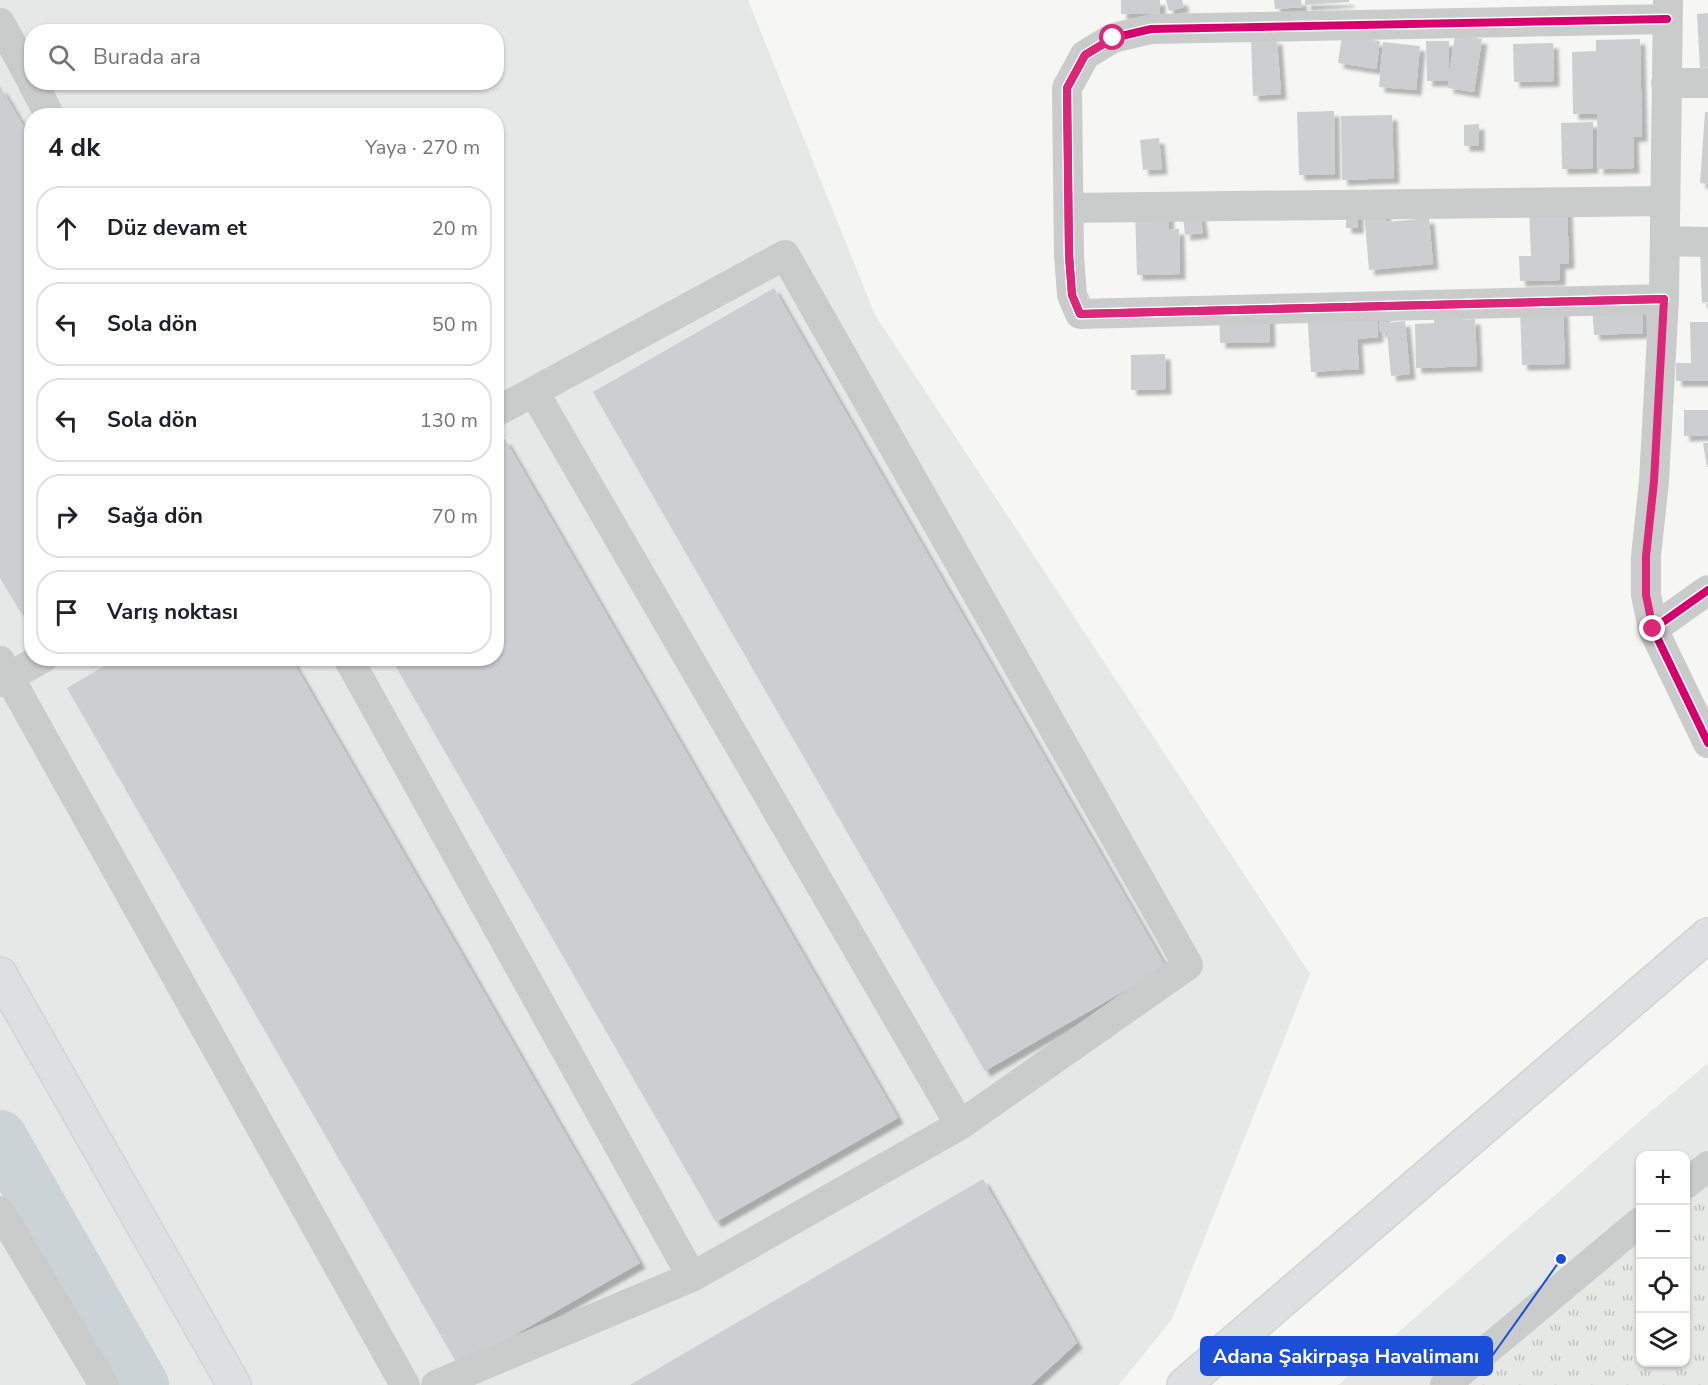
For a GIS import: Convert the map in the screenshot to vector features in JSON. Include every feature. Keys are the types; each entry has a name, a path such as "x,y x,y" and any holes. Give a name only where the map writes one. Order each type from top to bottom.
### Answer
{"main road":[{"path":"1184,1385 1708,935"},
{"path":"0,974 234,1385"}],"street":[{"path":"1664,299 1080,314 1072,295 1069,255 1067,88 1085,55 1113,38 1151,29 1668,10 1664,299 1654,481 1646,556 1646,595 1653,629 1708,742"},
{"path":"0,23 24,67"},
{"path":"1666,83 1708,83"},
{"path":"36,90 46,108"},
{"path":"1069,208 1665,201"},
{"path":"1665,241 1708,242"},
{"path":"436,1385 692,1277 960,1125 1188,965 785,255 504,408"},
{"path":"534,392 960,1125"},
{"path":"1653,629 1708,590"},
{"path":"24,665 3,673 405,1385"},
{"path":"352,666 692,1277"},
{"path":"1690,1181 1708,1166"},
{"path":"0,1211 104,1385"},
{"path":"1445,1385 1636,1226"}],"shaded area":[{"path":"0,0 748,0 875,315 1310,974 1172,1319 1119,1385 0,1385"},
{"path":"1708,1063 1708,1385 1338,1385 1650,1112"}],"green space":[{"path":"1708,1180 1708,1385 1462,1385 1636,1239 1636,1367 1690,1367 1690,1196"}],"building":[{"path":"1121,0 1160,0 1160,14 1121,14"},
{"path":"1166,0 1182,0 1184,7 1169,11"},
{"path":"1274,0 1301,0 1302,7 1275,9"},
{"path":"1305,0 1349,0 1349,2 1305,5"},
{"path":"1708,13 1708,67 1700,68 1697,14"},
{"path":"1342,35 1380,41 1376,69 1338,63"},
{"path":"1455,35 1482,39 1474,92 1448,88 1449,81 1427,81 1426,41 1449,41 1449,75"},
{"path":"1277,39 1281,94 1253,96 1251,40"},
{"path":"1640,39 1642,136 1633,137 1634,168 1598,169 1597,114 1573,114 1572,52 1596,51 1596,40"},
{"path":"1383,42 1420,46 1416,90 1379,87"},
{"path":"1553,43 1554,81 1514,82 1513,44"},
{"path":"0,86 24,126 24,611 21,613 0,578"},
{"path":"1334,111 1335,174 1299,175 1297,112"},
{"path":"1705,112 1708,112 1708,184 1700,183"},
{"path":"1392,115 1394,178 1342,180 1341,116"},
{"path":"1593,122 1593,168 1562,169 1561,123"},
{"path":"1479,124 1479,146 1464,146 1464,125"},
{"path":"1159,138 1162,169 1143,170 1140,140"},
{"path":"1199,205 1203,233 1185,235 1182,207"},
{"path":"1567,208 1569,263 1560,264 1560,280 1520,281 1519,256 1531,256 1529,210"},
{"path":"1385,209 1386,222 1429,218 1433,264 1369,270 1364,211"},
{"path":"1168,210 1169,230 1179,229 1180,274 1137,275 1135,211"},
{"path":"1358,210 1358,228 1346,228 1346,211"},
{"path":"1700,250 1708,250 1708,302 1702,303"},
{"path":"774,288 1166,967 985,1071 593,392"},
{"path":"1433,302 1458,302 1459,320 1475,319 1477,366 1416,368 1415,324 1434,323"},
{"path":"1642,302 1643,333 1594,335 1592,304"},
{"path":"1269,306 1270,342 1220,343 1219,308"},
{"path":"1376,306 1378,337 1357,339 1359,369 1311,372 1307,310"},
{"path":"1378,308 1384,308 1385,323 1405,321 1410,374 1391,376 1387,332 1380,332"},
{"path":"1520,309 1563,310 1565,364 1522,365"},
{"path":"1690,322 1708,322 1708,381 1676,381 1676,363 1691,363"},
{"path":"1165,354 1166,389 1131,390 1131,355"},
{"path":"1684,410 1708,410 1708,435 1684,436"},
{"path":"504,440 898,1118 716,1222 396,666 504,666"},
{"path":"1703,443 1708,443 1708,467 1707,467"},
{"path":"104,666 296,666 640,1263 459,1367 67,688"},
{"path":"983,1179 1077,1343 1031,1385 630,1385"}],"waterway":[{"path":"0,1137 142,1385"}],"cycle path":[{"path":"1664,299 1080,314 1072,295 1069,255 1067,88 1085,55 1113,38 1151,29 1667,19"},
{"path":"1708,590 1653,629 1708,743"}],"place":[{"name":"Adana Şakirpaşa Havalimanı","path":"1561,1259"}],"route":[{"path":"1113,38 1085,55 1067,88 1069,255 1072,295 1080,314 1664,299 1654,481 1646,556 1646,595 1653,629"}]}
